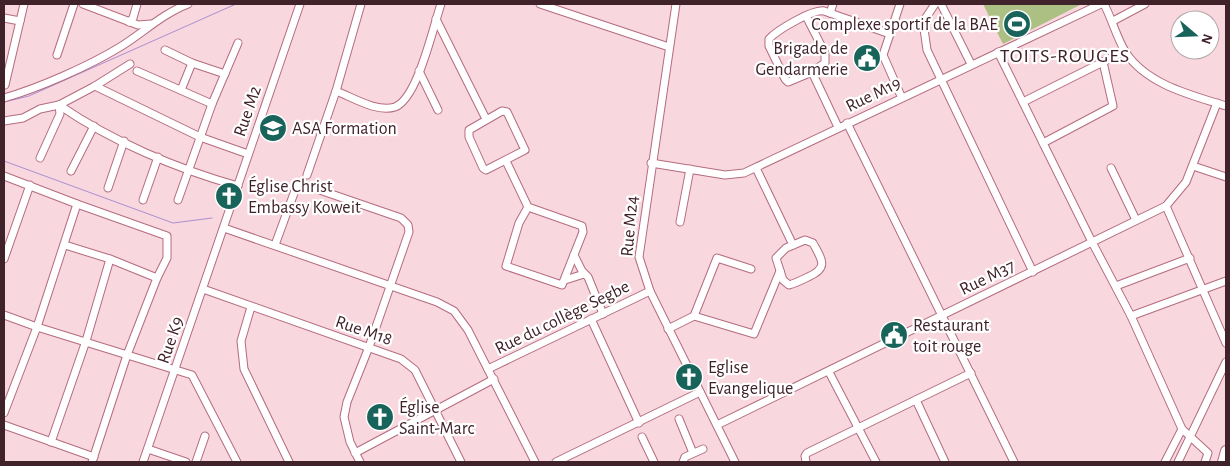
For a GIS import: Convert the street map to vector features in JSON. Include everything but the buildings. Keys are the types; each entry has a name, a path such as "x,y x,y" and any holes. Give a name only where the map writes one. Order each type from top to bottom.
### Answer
{"highway":[{"path":"1223,462 1226,451"}],"street":[{"path":"5,85 24,4"},
{"path":"57,55 74,4"},
{"path":"83,4 138,25 152,24"},
{"path":"129,22 133,18 137,4"},
{"path":"4,98 27,92 106,55 152,24 173,7 188,4"},
{"name":"Rue M2","path":"224,228 300,4"},
{"path":"308,175 336,91 361,4"},
{"path":"336,91 381,107 394,106 406,97 419,71 441,4"},
{"path":"540,4 669,47"},
{"name":"Rue M24","path":"676,4 638,257 650,291 735,462"},
{"path":"830,13 834,4"},
{"path":"900,4 883,55 901,96"},
{"path":"935,4 925,17 922,31 927,50 1033,272"},
{"path":"941,4 971,64"},
{"path":"1102,4 1113,20 1125,51 1140,70 1164,84 1226,106"},
{"name":"Rue M19","path":"651,163 725,175 744,173 901,96 1102,4"},
{"path":"1113,20 1145,4"},
{"path":"806,16 826,55 825,63 812,72 791,82 786,81 768,43 771,36 806,16 817,10 890,34"},
{"path":"4,18 20,21"},
{"path":"436,19 486,119"},
{"path":"178,200 212,104 238,43"},
{"path":"165,50 192,63 225,74"},
{"path":"1023,102 1125,51"},
{"path":"998,52 1092,242 1131,316 1182,429 1190,438 1207,450 1205,462"},
{"path":"4,54 12,56"},
{"path":"1043,143 1113,106 1102,62"},
{"path":"181,90 192,63"},
{"path":"4,121 23,118 40,109 59,105 95,86 130,64"},
{"path":"137,71 212,104"},
{"path":"419,71 438,110"},
{"path":"812,72 838,127"},
{"path":"95,86 200,137 248,154"},
{"name":"Rue M37","path":"717,425 1166,206 1182,189 1193,166 1217,103"},
{"path":"59,105 94,126 158,157 189,170 238,186"},
{"path":"40,158 60,114 59,105"},
{"path":"502,111 507,112 525,150 486,170 483,168 468,133 470,128 486,119 502,111"},
{"path":"847,123 1014,462"},
{"path":"71,171 94,126"},
{"path":"108,188 124,141"},
{"path":"143,200 158,157"},
{"path":"506,161 528,207 582,226 582,232 563,284 560,285 506,266 519,223 528,207"},
{"path":"1193,166 1226,177"},
{"path":"756,168 793,244"},
{"path":"1111,168 1136,220"},
{"path":"680,222 690,169"},
{"path":"4,176 168,236 167,258 157,278 127,355 93,460 4,425"},
{"path":"275,245 295,188 300,184 405,221 409,232 369,347 347,402 344,417 350,442 360,462"},
{"path":"4,259 30,185"},
{"path":"4,413 37,327 77,204"},
{"path":"1166,206 1205,290 1226,343"},
{"path":"224,228 391,285 454,310 468,330 494,379 534,462"},
{"name":"Rue K9","path":"143,462 224,228"},
{"path":"808,240 813,243 822,261 820,270 789,285 784,280 780,271 776,258 781,251 793,244 808,240"},
{"path":"65,245 110,259 157,278"},
{"path":"574,255 584,274 588,277 603,314"},
{"path":"668,329 694,316 716,258 751,269"},
{"path":"1116,286 1190,258"},
{"path":"51,442 86,341 110,259"},
{"path":"694,316 754,334 780,271"},
{"path":"565,280 584,274"},
{"path":"1131,316 1226,282"},
{"name":"Rue M18","path":"203,289 401,359 415,370 461,462"},
{"name":"Rue du collège Segbe","path":"488,369 650,291"},
{"path":"251,307 241,341 244,368 289,462"},
{"path":"4,314 37,327 195,377 237,462"},
{"path":"591,319 639,422"},
{"path":"1178,462 1226,362"},
{"path":"829,372 876,462"},
{"path":"806,462 805,456 807,453 860,429 971,372"},
{"path":"355,453 494,379"},
{"path":"556,462 700,392"},
{"path":"916,400 946,462"},
{"path":"679,420 693,453"},
{"path":"1165,462 1182,429"},
{"path":"196,462 205,436"},
{"path":"642,437 654,462"},
{"path":"148,449 186,462"},
{"path":"683,462 684,458 702,449"}],"green space":[{"name":"Complexe sportif de la BAE","path":"983,4 1082,4 1003,44"}],"waterway":[{"path":"4,102 29,96 236,4"},
{"path":"4,161 173,223 212,218"}],"place":[{"name":"Complexe sportif de la BAE","path":"1017,24"},
{"name":"Brigade de Gendarmerie","path":"867,58"},
{"name":"ASA Formation","path":"273,128"},
{"name":"Église Christ Embassy Koweit","path":"229,196"},
{"name":"Restaurant toit rouge","path":"894,335"},
{"name":"Eglise Evangelique","path":"689,377"},
{"name":"Église Saint-Marc","path":"380,417"}],"district":[{"name":"TOITS-ROUGES","path":"1065,55"}]}
